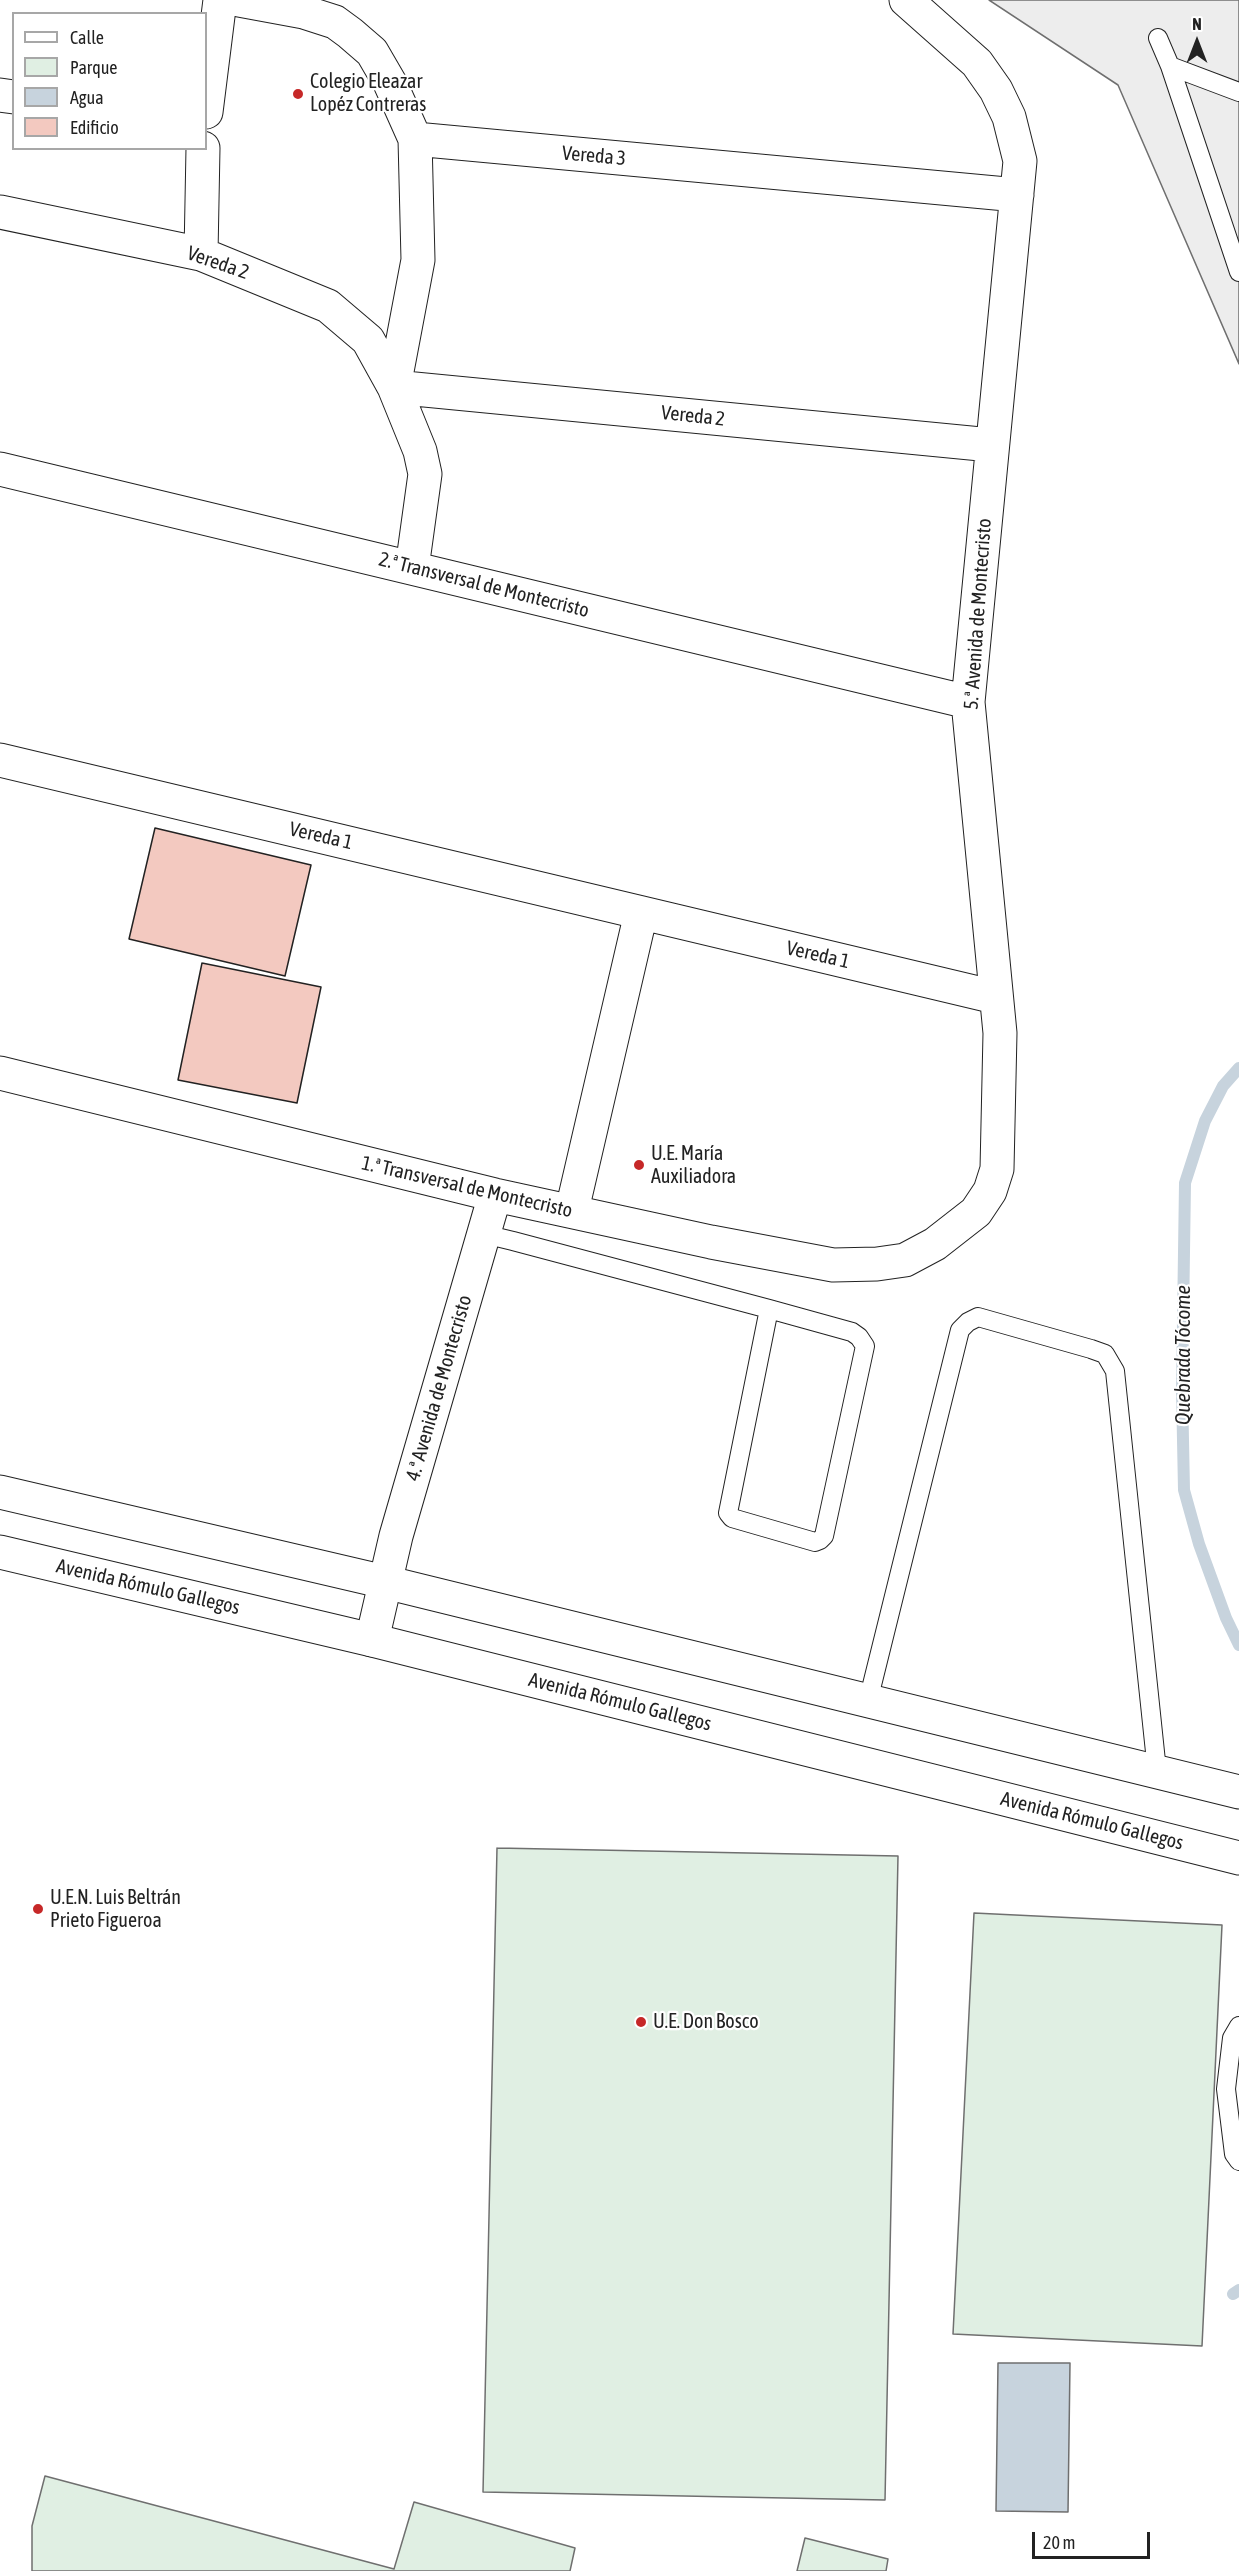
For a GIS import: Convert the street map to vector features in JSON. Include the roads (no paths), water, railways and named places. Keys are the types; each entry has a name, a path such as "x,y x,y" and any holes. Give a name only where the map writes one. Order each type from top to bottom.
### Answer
{"street":[{"path":"207,104 220,0"},
{"path":"239,0 304,12 335,22 372,52 405,112 415,139 418,260 394,387"},
{"name":"5.ª Avenida de Montecristo","path":"906,0 976,63 996,90 1009,117 1020,161 968,702 1000,1033 997,1169 990,1191 976,1212 935,1245"},
{"name":"Vereda 3","path":"415,139 1017,195"},
{"path":"201,254 203,150"},
{"name":"Vereda 2","path":"0,212 201,254 328,306 368,340 394,387 420,451 425,474 412,568"},
{"name":"Vereda 2","path":"394,387 992,445"},
{"name":"2.ª Transversal de Montecristo","path":"0,468 968,702"},
{"name":"Vereda 1","path":"0,760 995,997"},
{"path":"572,1210 641,913"},
{"name":"1.ª Transversal de Montecristo","path":"0,1073 495,1195 734,1247 833,1265 878,1264 905,1260 935,1245"},
{"name":"4.ª Avenida de Montecristo","path":"372,1640 385,1582 495,1195"},
{"path":"0,1492 385,1582 1239,1792"},
{"name":"Avenida Rómulo Gallegos","path":"0,1552 372,1640 1239,1858"}],"lane":[{"path":"1158,38 1170,66 1239,272"},
{"path":"1170,66 1239,92"},
{"path":"484,1234 769,1309 852,1332 864,1346 824,1536 815,1542 732,1518 729,1513 769,1309"},
{"path":"868,1701 960,1330 968,1322 978,1317 1091,1348 1106,1354 1115,1371 1157,1771"},
{"path":"1239,2026 1232,2038 1226,2089 1234,2154 1239,2161"}],"water":[{"path":"998,2363 1070,2363 1068,2512 996,2511"}],"waterway":[{"name":"Quebrada Tócome","path":"1239,1068 1223,1086 1205,1121 1185,1183 1182,1390 1184,1490 1199,1544 1226,1618 1239,1645"},
{"name":"Quebrada Tócome","path":"1233,2294 1239,2290"}],"place":[{"name":"Colegio Eleazar Lopéz Contreras","path":"298,94"},
{"name":"U.E. María Auxiliadora","path":"639,1165"},
{"name":"U.E.N. Luis Beltrán Prieto Figueroa","path":"38,1909"},
{"name":"U.E. Don Bosco","path":"641,2022"}]}
